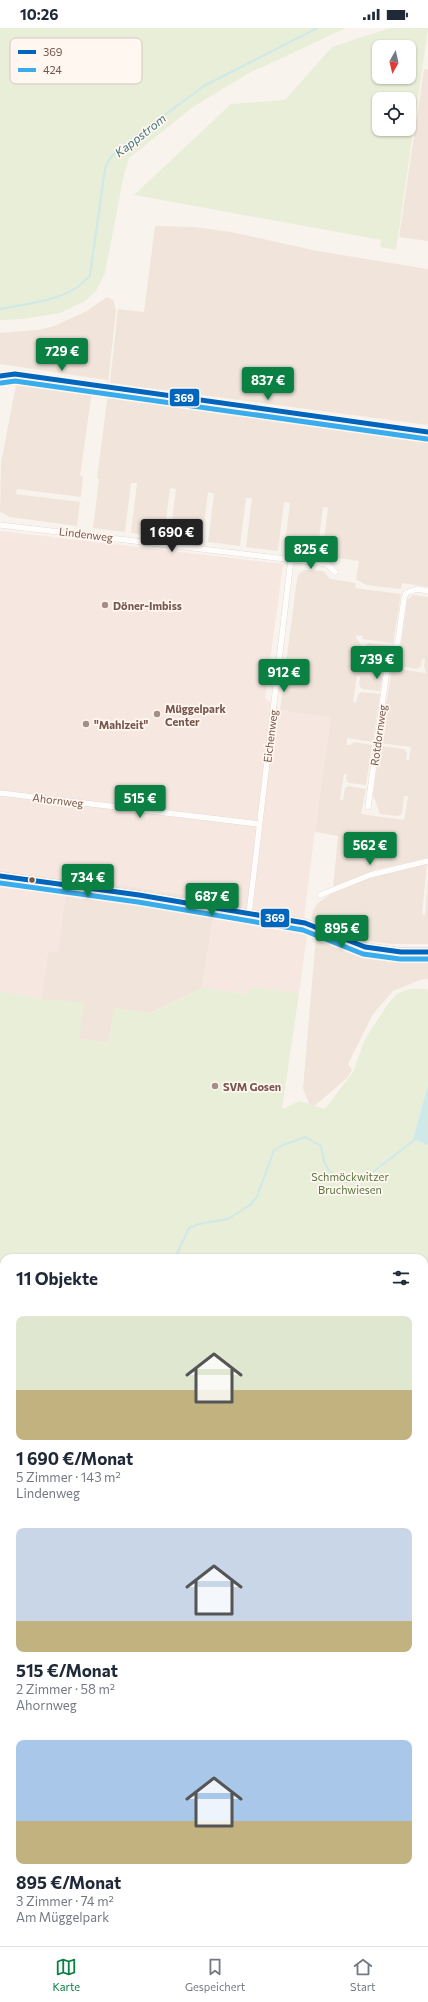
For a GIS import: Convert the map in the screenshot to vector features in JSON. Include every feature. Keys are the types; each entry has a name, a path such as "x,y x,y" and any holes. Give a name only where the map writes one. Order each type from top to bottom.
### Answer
{"main road":[{"path":"0,876 78,886 305,923 365,948 401,952 428,952"}],"street":[{"path":"0,376 16,374 428,432"},
{"name":"Lindenweg","path":"0,524 327,564 335,572"},
{"name":"Eichenweg","path":"249,914 291,559"},
{"name":"Rotdornweg","path":"368,807 387,669 398,641 404,599 406,593 411,590 428,591"},
{"name":"Ahornweg","path":"0,793 259,824"},
{"path":"320,895 370,875 428,861"}],"shaded area":[{"path":"424,69 428,70 428,241 399,237 414,136 416,136 416,123"},
{"path":"155,226 195,227 231,232 317,251 428,269 428,425 110,383 118,309 144,312"},
{"path":"107,297 113,300 116,310 108,383 107,380 0,364 0,333 38,330 54,326 87,311"},
{"path":"16,385 63,391 74,388 92,391 80,476 83,476 81,497 17,489 16,494 80,502 77,526 10,517 0,512 1,463"},
{"path":"108,393 428,439 428,587 402,583 401,589 366,585 356,579 359,561 322,556 328,508 323,507 317,555 284,551 290,503 284,502 278,551 246,547 252,498 246,498 240,546 208,542 214,494 208,492 202,541 170,537 176,489 170,488 164,537 131,533 137,483 131,483 125,532 93,528 99,479 97,478"},
{"path":"0,531 283,564 265,698 280,710 331,717 303,927 307,935 299,993 251,987 249,994 202,988 216,899 68,877 58,953 48,951 41,999 0,991"},
{"path":"304,570 323,571 330,579 356,583 355,588 401,594 393,643 362,639 363,636 356,635 356,638 361,645 360,652 364,653 365,646 368,643 392,646 384,667 380,691 362,689 359,685 360,676 357,676 353,702 356,703 358,695 361,692 380,694 373,742 347,738 347,745 354,742 372,745 366,785 349,783 346,779 347,775 344,774 340,800 343,800 345,788 348,786 366,789 361,814 404,820 408,796 404,796 402,814 398,816 380,814 373,794 380,746 404,749 407,753 406,760 409,760 411,747 380,743 392,668 426,673 424,666 425,659 422,659 421,666 417,669 393,665 401,645 407,600 413,595 428,597 428,858 375,870 333,888 338,836 315,832 318,810 280,710 297,579 299,574"},
{"path":"427,863 422,914 425,915 428,881 428,944 390,944 361,940 340,933 311,919 313,910 318,903 333,892 374,876"},
{"path":"68,877 216,899 202,988 151,1013 114,1008 109,1043 79,1039 41,999 48,951 58,952"},
{"path":"316,937 349,951 371,957 400,961 428,961 428,979 420,980 393,991 373,1014 348,1064 352,1070 347,1078 311,1109 303,1088"}],"green space":[{"path":"0,28 346,28 249,73 193,107 129,158 124,174 105,273 96,291 85,301 60,313 22,319 0,320"},
{"path":"390,28 428,28 416,111 416,92 372,92 372,136 412,136 396,250 380,247 381,240 134,195 231,104 285,100 332,47"},
{"name":"Schmöckwitzer Bruchwiesen","path":"251,987 299,993 282,1109 300,1101 325,1109 353,1072 365,1039 388,1004 397,994 409,989 427,989 428,1085 413,1139 428,1145 428,1254 0,1254 0,991 41,999 84,1002 79,1039 109,1043 114,1008 152,1013 202,988 248,994"}],"water":[{"path":"428,1085 428,1145 413,1139"}],"waterway":[{"name":"Kappstrom","path":"0,309 49,300 61,296 82,284 90,275 105,169 108,161 118,149 204,86 317,28"},
{"path":"177,1254 189,1228 199,1224 228,1219 250,1205 257,1197 274,1150 283,1145 306,1137 321,1146 324,1161 329,1171 346,1182 355,1182 364,1180 417,1138"}],"transit line":[{"name":"369","path":"0,376 15,374 428,432"},
{"name":"424","path":"1,383 15,381 427,439"},
{"name":"369","path":"0,876 139,895 305,923 365,947 401,952 428,952"},
{"name":"424","path":"0,883 138,902 303,930 363,954 400,959 428,959"}],"place":[{"name":"Döner-Imbiss","path":"105,605"},
{"name":"Müggelpark Center","path":"157,714"},
{"name":"\"Mahlzeit\"","path":"86,724"},
{"name":"SVM Gosen","path":"215,1086"}]}
